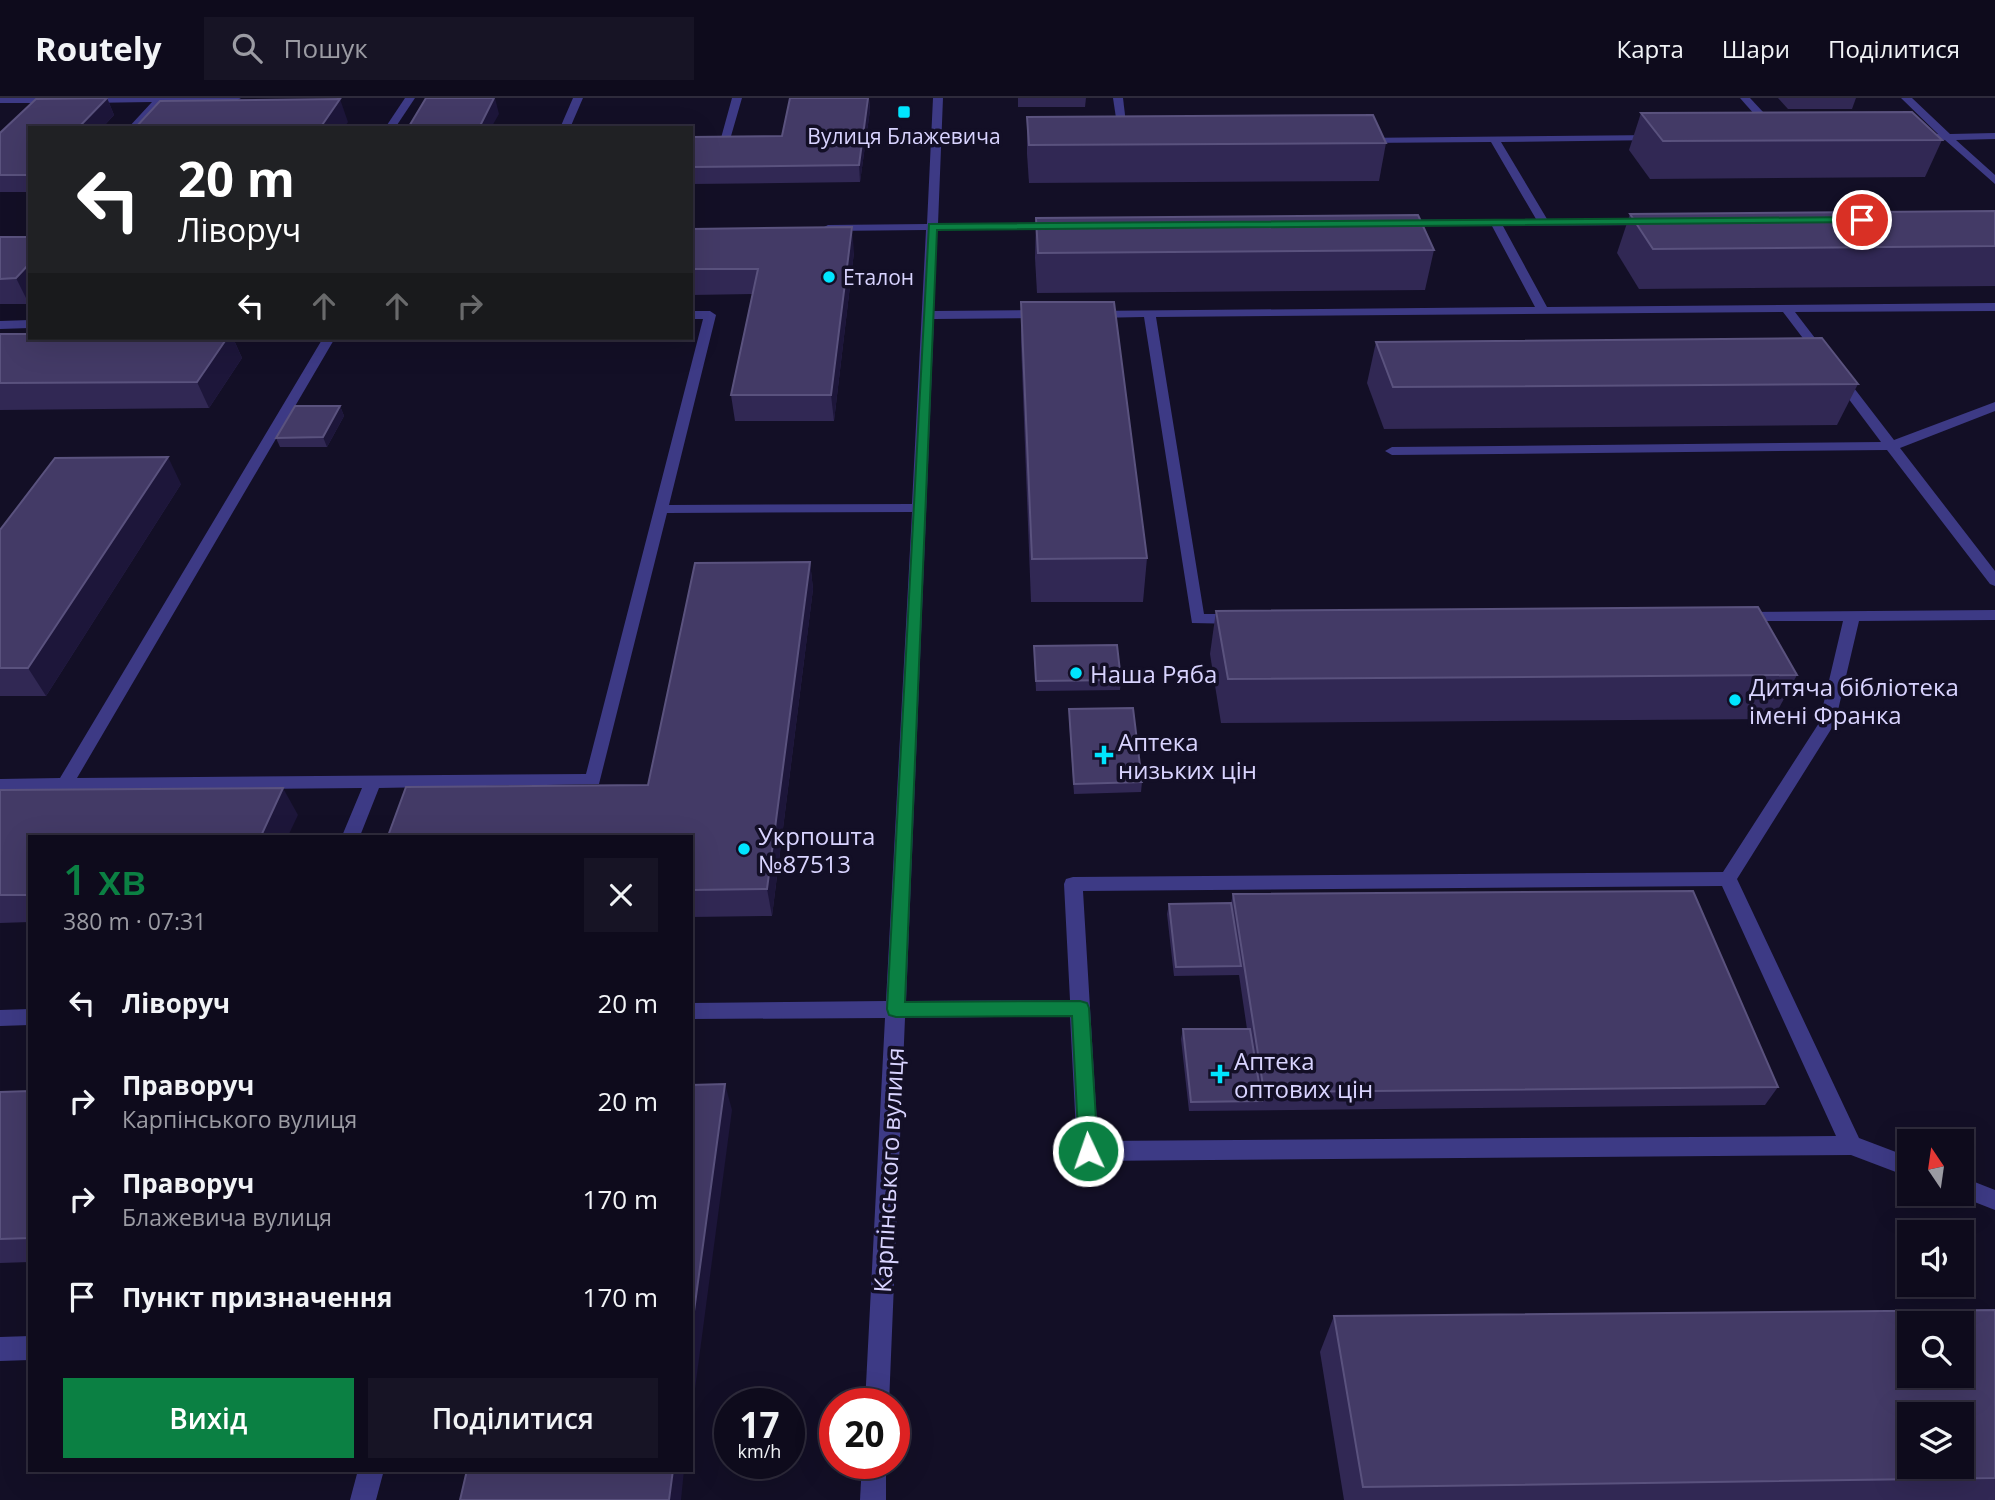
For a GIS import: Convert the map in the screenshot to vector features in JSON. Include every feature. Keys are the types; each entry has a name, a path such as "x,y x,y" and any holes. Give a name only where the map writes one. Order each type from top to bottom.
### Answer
{"street":[{"path":"80,100 236,98"},
{"path":"391,126 410,98"},
{"path":"566,126 578,98"},
{"path":"693,141 725,141 737,98"},
{"name":"Карпінського вулиця","path":"878,1388 938,98"},
{"path":"1118,98 1125,142"},
{"path":"1745,98 1780,138 1766,137"},
{"path":"1906,98 1995,181"},
{"path":"135,126 160,99"},
{"path":"0,100 66,100"},
{"path":"1898,137 1995,136"},
{"path":"1345,140 1671,138"},
{"path":"1494,139 1543,222"},
{"path":"1112,142 1139,142"},
{"path":"1384,223 1666,221"},
{"path":"1496,223 1543,310"},
{"path":"811,228 1077,226"},
{"path":"1083,314 1995,307"},
{"path":"1786,308 1995,581"},
{"path":"1149,313 1197,619 1252,618"},
{"path":"928,315 1057,314"},
{"path":"0,785 593,780 710,315 693,315"},
{"path":"0,325 28,324"},
{"path":"65,784 328,340"},
{"path":"1392,451 1892,446 1995,407"},
{"path":"661,509 919,508"},
{"path":"1726,616 1995,615"},
{"path":"1728,878 1827,723 1852,616"},
{"path":"351,835 373,782"},
{"path":"1728,878 1073,884 1088,1151 1851,1145 1897,1162"},
{"path":"1728,878 1851,1145"},
{"path":"693,1012 1080,1008"},
{"path":"0,1018 28,1017"},
{"path":"1974,1192 1995,1200"},
{"path":"0,1349 28,1348"},
{"path":"363,1500 370,1472"},
{"path":"873,1500 874,1479"}],"building":[{"path":"107,98 80,126 28,126 28,175 0,175 0,133 36,99"},
{"path":"426,98 494,98 480,126 409,126"},
{"path":"790,98 868,98 859,165 693,167 693,137 782,136"},
{"path":"340,99 321,126 137,126 160,101"},
{"path":"1912,112 1942,140 1663,141 1641,113"},
{"path":"1373,115 1386,143 1029,145 1027,117"},
{"path":"1995,211 1995,246 1653,249 1630,214"},
{"path":"1418,215 1434,250 1038,253 1036,218"},
{"path":"852,227 831,395 731,395 758,269 693,269 693,229"},
{"path":"0,237 28,237 28,265 16,278 0,279"},
{"path":"1021,302 1114,302 1147,558 1032,559"},
{"path":"0,334 28,334 28,340 226,340 197,382 0,383"},
{"path":"1822,338 1858,384 1393,387 1376,342"},
{"path":"295,406 340,406 323,437 276,438"},
{"path":"168,457 28,668 0,668 0,530 55,458"},
{"path":"810,562 767,889 693,890 693,835 388,835 406,787 648,785 695,563"},
{"path":"1758,607 1797,675 1228,679 1216,611"},
{"path":"1117,645 1121,680 1036,681 1034,646"},
{"path":"1133,708 1142,782 1074,784 1069,709"},
{"path":"283,788 261,835 28,835 28,895 0,895 0,790"},
{"path":"1693,891 1778,1087 1264,1092 1233,894"},
{"path":"1231,903 1241,966 1176,967 1169,904"},
{"path":"1183,1029 1250,1029 1262,1101 1191,1102"},
{"path":"725,1084 693,1318 693,1085"},
{"path":"28,1091 28,1238 0,1239 0,1092"},
{"path":"1995,1310 1995,1478 1974,1478 1974,1402 1897,1402 1897,1479 1925,1479 1363,1487 1334,1316"},
{"path":"467,1472 673,1472 669,1500 460,1500"}],"place":[{"name":"Вулиця Блажевича","path":"904,112"},
{"name":"Еталон","path":"829,277"},
{"name":"Наша Ряба","path":"1076,673"},
{"name":"Дитяча бібліотека імені Франка","path":"1735,700"},
{"name":"Аптека низьких цін","path":"1104,755"},
{"name":"Укрпошта №87513","path":"744,849"},
{"name":"Аптека оптових цін","path":"1220,1074"}],"route":[{"path":"1088,1151 1080,1008 896,1009 932,227 1862,220"}]}
